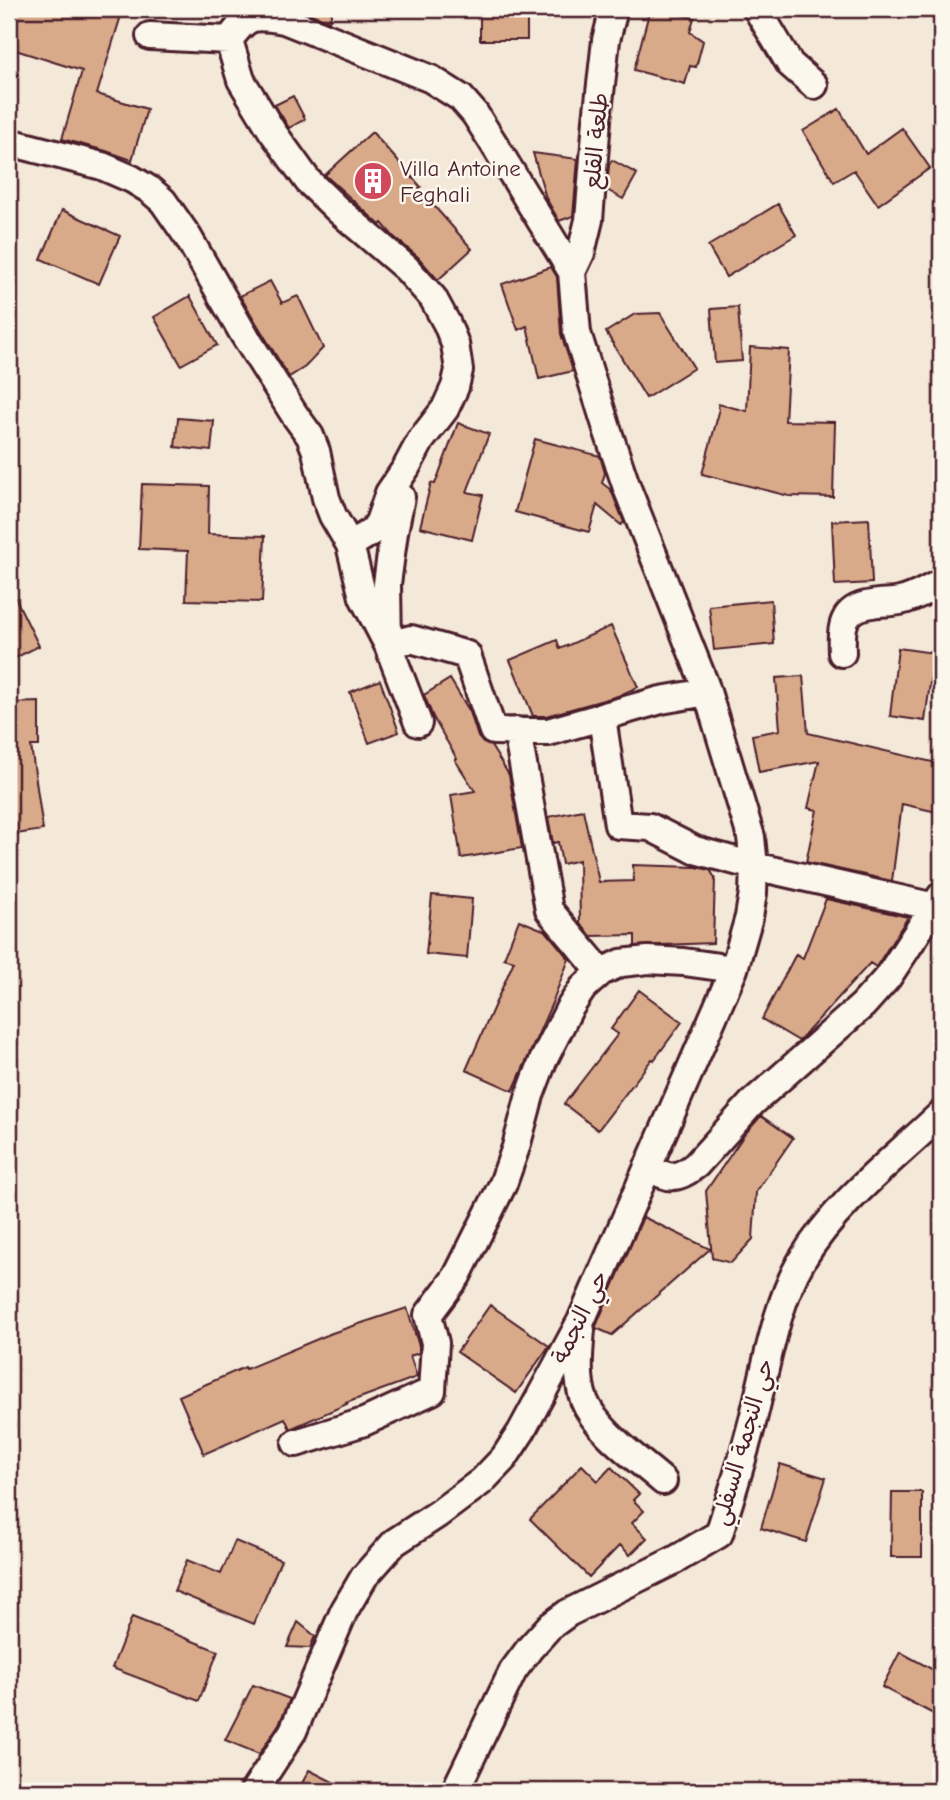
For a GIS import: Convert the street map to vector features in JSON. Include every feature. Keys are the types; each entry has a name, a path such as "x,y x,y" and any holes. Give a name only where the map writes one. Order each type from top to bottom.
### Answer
{"street":[{"name":"طلعة القلع","path":"572,272 582,253 589,220 597,120 607,40 614,9"},
{"path":"757,9 790,64 814,85"},
{"path":"229,40 248,19 263,17 284,20 431,79 461,98 475,114 572,272"},
{"path":"150,36 229,40"},
{"path":"229,40 241,80 307,181 406,268 433,298 455,344 459,370 445,409 421,440 407,468 389,493 373,531 350,545"},
{"path":"9,142 102,166 132,179 163,201 188,237 243,333 310,436 326,498 350,545 363,597 388,645 418,723"},
{"name":"حي النجمة","path":"254,1791 293,1731 344,1611 364,1577 395,1542 482,1481 504,1458 521,1432 581,1321 709,1030 734,969 748,917 754,866 751,837 707,692 627,488 608,432 578,333 572,272"},
{"path":"388,645 387,584 407,468"},
{"path":"842,653 841,629 852,610 868,604 900,601 941,583"},
{"path":"388,645 411,639 467,654 493,730 548,732 661,700 707,692"},
{"path":"602,717 618,825 650,827 695,850 754,866 938,901 888,977 863,1005 752,1103 696,1165 676,1177 664,1176 648,1166"},
{"path":"517,731 549,910 601,972"},
{"path":"296,1443 364,1422 432,1391 435,1343 428,1315 457,1276 503,1184 543,1061 569,1009 583,988 601,972 621,963 648,960 734,969"},
{"name":"حي النجمة السفلي","path":"455,1791 513,1671 549,1627 568,1613 675,1560 719,1534 789,1284 802,1259 837,1211 941,1114"},
{"path":"581,1321 578,1360 584,1401 597,1422 663,1481"}],"building":[{"path":"9,9 123,9 97,94 147,109 132,160 62,139 82,71 9,48"},
{"path":"298,9 333,9 329,21"},
{"path":"480,9 527,9 527,40 480,40"},
{"path":"650,9 694,18 690,32 703,41 696,67 690,66 685,84 634,70"},
{"path":"293,96 305,119 289,128 275,105"},
{"path":"839,109 866,154 902,128 930,168 878,205 854,170 834,182 803,131"},
{"path":"372,132 472,249 438,280 382,223 380,225 325,175"},
{"path":"533,153 578,159 573,216 559,221 546,198"},
{"path":"612,160 637,174 623,199 607,190 609,165"},
{"path":"778,204 796,235 726,277 708,246"},
{"path":"62,210 120,236 99,284 41,259"},
{"path":"551,267 557,277 561,334 573,371 539,379 527,326 518,330 502,284"},
{"path":"270,281 282,303 298,296 323,348 305,367 289,377 240,296"},
{"path":"190,296 217,345 181,365 154,317"},
{"path":"738,307 742,361 715,363 711,309"},
{"path":"660,313 694,368 646,398 606,332 635,314"},
{"path":"750,347 789,350 785,421 835,422 833,497 789,496 702,474 719,412 718,404 747,411"},
{"path":"178,418 214,421 211,451 175,447"},
{"path":"458,423 489,434 467,492 483,495 472,540 420,527 431,483 435,484"},
{"path":"535,439 600,456 605,473 602,483 611,490 624,522 621,525 597,505 589,532 515,512"},
{"path":"142,484 209,486 208,534 265,536 262,602 186,600 188,551 139,549"},
{"path":"869,519 872,583 835,585 832,521"},
{"path":"9,585 39,646 9,661"},
{"path":"771,600 774,644 714,650 709,606"},
{"path":"611,626 638,687 618,696 546,716 533,716 510,660 557,640 560,649"},
{"path":"898,648 934,653 925,721 890,716"},
{"path":"803,676 808,733 941,764 941,813 902,804 892,881 806,862 817,810 808,808 819,761 759,772 752,735 780,730 776,678"},
{"path":"450,679 470,712 478,737 491,746 509,775 522,848 461,858 451,795 475,791 455,760 457,759 424,695"},
{"path":"380,680 399,732 369,743 350,692"},
{"path":"39,702 39,746 31,746 43,830 9,835 9,703"},
{"path":"583,810 599,882 634,881 633,865 710,870 715,878 713,943 635,946 635,935 591,936 580,923 579,860 562,864 558,842 553,843 548,817"},
{"path":"432,895 472,899 467,958 426,954"},
{"path":"826,899 908,917 876,967 870,963 799,1041 762,1019 796,954 803,958"},
{"path":"519,920 546,931 569,959 513,1091 466,1070 514,961 504,958"},
{"path":"639,990 682,1022 598,1130 564,1104 618,1034 611,1029"},
{"path":"761,1116 793,1138 756,1192 753,1239 731,1263 712,1258 706,1191 744,1135"},
{"path":"643,1217 710,1249 612,1335 596,1326"},
{"path":"490,1305 549,1346 516,1393 457,1352"},
{"path":"407,1308 419,1346 419,1353 410,1356 417,1377 346,1403 290,1429 285,1418 204,1454 179,1396 332,1333"},
{"path":"780,1464 826,1478 806,1542 761,1528"},
{"path":"582,1465 598,1481 611,1467 639,1494 633,1500 644,1511 632,1523 647,1538 630,1555 620,1545 589,1577 530,1519"},
{"path":"892,1492 922,1492 922,1557 891,1557"},
{"path":"235,1541 281,1560 254,1624 174,1591 187,1560 221,1574"},
{"path":"132,1617 218,1651 199,1701 112,1668"},
{"path":"298,1622 315,1636 310,1648 287,1647"},
{"path":"900,1652 941,1674 941,1718 882,1687"},
{"path":"253,1685 290,1699 279,1724 259,1754 225,1740"},
{"path":"309,1770 351,1791 298,1791"}],"place":[{"name":"Villa Antoine Feghali","path":"373,181"}]}
